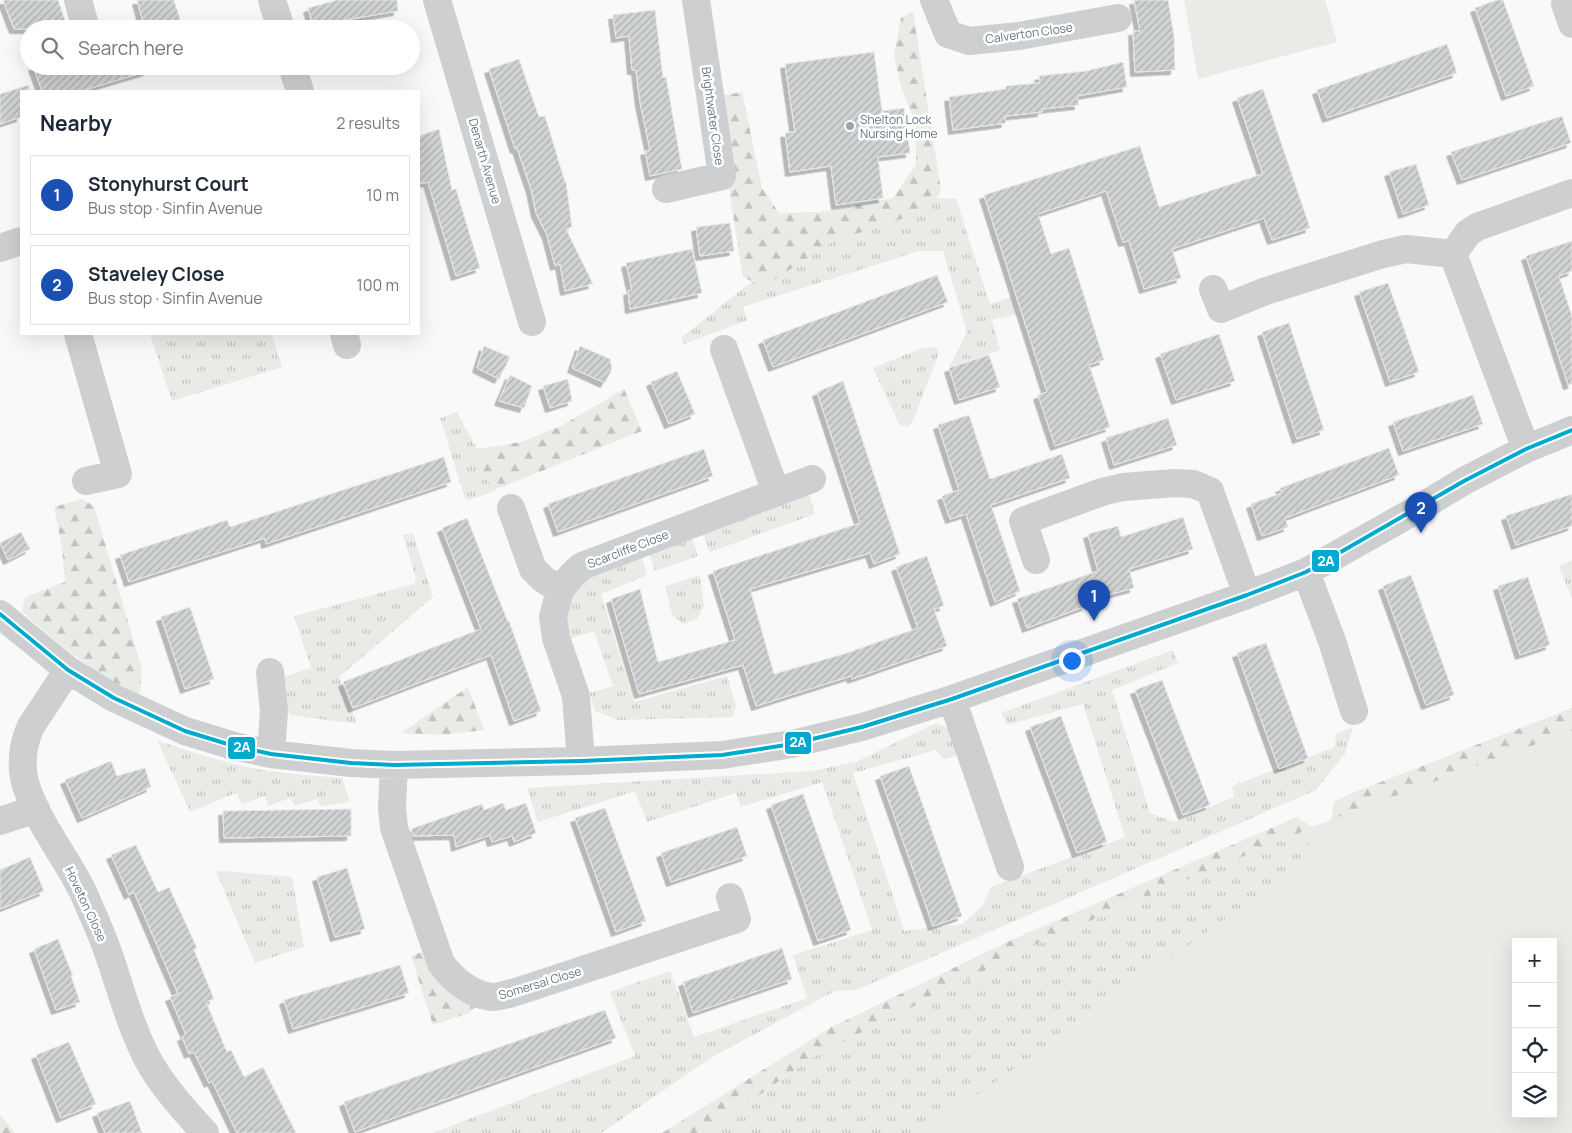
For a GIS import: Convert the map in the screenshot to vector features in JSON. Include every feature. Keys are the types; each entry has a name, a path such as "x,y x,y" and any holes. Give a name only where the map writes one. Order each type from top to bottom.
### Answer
{"street":[{"path":"78,0 84,20"},
{"path":"272,0 278,20"},
{"name":"Denarth Avenue","path":"437,0 532,322"},
{"name":"Brightwater Close","path":"666,189 722,176 696,0"},
{"name":"Calverton Close","path":"934,0 948,34 970,41 1019,36 1118,18"},
{"path":"295,75 300,90"},
{"path":"1453,254 1468,233 1477,227 1572,193"},
{"path":"0,248 20,241"},
{"path":"1214,289 1221,308 1383,254 1406,249 1453,254"},
{"path":"1453,254 1526,449"},
{"path":"78,335 118,474 86,481"},
{"path":"724,349 776,492"},
{"path":"0,614 68,670 114,698 185,731 234,746 270,754 351,763 394,765 581,761 722,754 829,737 952,699 1247,595 1306,572 1464,482 1526,449 1572,430"},
{"name":"Scarcliffe Close","path":"581,761 576,696 556,638 553,617 560,590 572,575 582,566 812,480"},
{"path":"1036,560 1023,521 1102,492 1123,487 1175,483 1193,484 1210,491 1247,595"},
{"path":"511,508 530,563 543,579 560,590"},
{"path":"1306,572 1332,641 1354,711"},
{"name":"Hoveton Close","path":"68,670 31,726 24,745 24,776 28,790 36,810 81,890 96,921 110,957 124,1004 147,1057 166,1086 205,1133"},
{"path":"270,672 274,711 270,754"},
{"path":"952,699 1010,867"},
{"name":"Somersal Close","path":"394,765 392,808 394,828 441,963 455,980 479,993 492,997 519,991 737,918 730,897"},
{"path":"0,821 36,810"}],"green space":[{"path":"1184,0 1325,0 1337,42 1198,79"},
{"path":"913,11 941,190 929,210 834,241 763,287 743,277 714,97 742,92 762,188 779,213 821,212 893,198 916,165 916,124 901,87 894,55 901,18"},
{"path":"936,198 956,199 990,304 1011,297 1017,314 992,320 1000,350 949,368 967,332 943,251 919,251 743,307 748,320 684,344 681,338 746,286 827,237"},
{"path":"150,335 272,335 282,367 172,401"},
{"path":"936,347 939,353 913,421 908,427 899,424 873,368 922,348"},
{"path":"624,389 642,431 497,489 484,478 477,449 521,442 561,426"},
{"path":"457,412 477,449 484,478 497,489 468,500 465,498 440,418"},
{"path":"807,488 815,514 710,552 701,530"},
{"path":"82,499 94,506 142,669 140,694 107,679 64,648 22,612 25,597 65,582 62,548 54,507"},
{"path":"413,533 433,597 339,677 357,724 290,715 285,706 281,678 311,668 294,616 414,584 416,579 403,535"},
{"path":"691,534 698,556 655,571 648,549"},
{"path":"640,552 647,575 601,594 634,702 727,676 736,706 733,717 618,720 595,711 590,693 613,686 594,631 570,639 566,615 570,593 592,570"},
{"path":"1572,560 1572,599 1559,566"},
{"path":"700,575 704,605 697,619 683,624 672,614 665,586"},
{"path":"1173,650 1178,663 1112,690 1150,813 1174,822 1234,797 1232,786 1335,747 1336,734 1353,727 1345,754 1316,790 856,990 835,991 714,1056 601,1133 432,1133 635,1056 610,992 670,971 694,1037 807,998 793,955 872,930 822,782 741,807 736,793 647,822 635,791 538,822 527,788 812,771 856,762 936,723 950,729 960,755 944,759 936,750 853,773 904,931 963,924 983,905 991,887 1125,837 1083,704 1007,725 1001,713"},
{"path":"468,687 484,730 444,735 401,733"},
{"path":"1572,708 1572,731 1331,820 1334,802 1352,793"},
{"path":"1572,731 1572,1133 931,1133 935,1125 1310,859 1306,829"},
{"path":"157,740 212,758 254,768 342,778 350,802 321,806 317,799 295,806 290,798 268,806 265,796 242,804 236,793 190,812"},
{"path":"1297,817 1312,827 1049,938 815,1056 705,1133 662,1133 830,1028 1007,942"},
{"path":"1306,829 1310,859 935,1125 931,1133 705,1133 815,1056 1049,938"},
{"path":"216,872 292,877 304,947 255,963"},
{"path":"427,950 478,1005 469,1013 433,1025 411,956"},
{"path":"0,1115 15,1133 0,1133"}],"building":[{"path":"3,0 58,0 65,20 20,20 20,29 14,29"},
{"path":"137,0 174,0 180,20 143,20"},
{"path":"337,0 397,0 398,11 346,20 311,20 308,8"},
{"path":"1134,0 1168,0 1174,36 1175,70 1135,72 1133,31 1140,31"},
{"path":"1497,0 1503,0 1534,86 1506,96 1475,8"},
{"path":"655,10 663,78 666,77 682,169 650,176 645,151 650,150 640,102 636,70 632,70 629,36 616,38 613,15"},
{"path":"1447,44 1457,73 1327,118 1317,90"},
{"name":"Shelton Lock Nursing Home","path":"874,52 882,111 904,108 910,153 878,157 883,198 836,205 831,166 790,172 785,133 795,132 785,64"},
{"path":"519,59 539,117 545,116 566,182 572,227 566,229 593,284 565,291 560,264 555,266 547,235 536,213 531,189 517,148 515,149 489,69"},
{"path":"1123,62 1127,87 1077,96 1079,105 1005,116 1006,123 953,130 949,97 1006,89 1006,86 1040,83 1039,76 1086,71"},
{"path":"36,75 135,75 84,90 42,90"},
{"path":"29,85 29,90 20,90 20,117 0,124 0,94"},
{"path":"1263,89 1310,228 1272,240 1264,218 1172,249 1181,278 1144,289 1129,241 1123,242 1106,191 1038,214 1051,254 1069,248 1104,360 1089,365 1110,427 1055,446 1038,395 1047,392 984,195 1140,146 1159,207 1263,174 1237,98"},
{"path":"1562,116 1571,143 1462,180 1451,152"},
{"path":"439,129 452,190 456,189 480,268 456,276 428,182 420,184 420,136"},
{"path":"1416,164 1429,205 1403,214 1389,172"},
{"path":"730,223 734,251 700,256 696,227"},
{"path":"1572,241 1572,271 1559,276 1572,316 1572,384 1568,385 1526,256"},
{"path":"692,249 702,293 630,309 628,291 632,290 626,263"},
{"path":"937,275 948,302 773,367 763,340"},
{"path":"1388,283 1419,372 1390,382 1359,292"},
{"path":"1289,323 1324,430 1297,439 1262,332"},
{"path":"1219,334 1235,381 1176,400 1160,354"},
{"path":"484,346 510,357 499,379 477,368"},
{"path":"580,346 610,359 612,369 605,383 572,368"},
{"path":"989,355 1000,387 959,400 949,368"},
{"path":"677,371 695,414 669,424 651,382"},
{"path":"510,375 532,386 524,408 499,401"},
{"path":"568,379 572,401 550,408 543,386"},
{"path":"843,381 900,554 874,564 870,553 750,589 774,674 844,654 918,628 896,567 927,556 944,606 934,609 947,646 852,679 851,676 756,706 743,665 639,694 611,599 640,589 658,662 735,640 713,571 860,523 817,392"},
{"path":"1473,395 1483,424 1403,451 1393,422"},
{"path":"969,415 990,479 1062,454 1070,478 991,505 1020,591 995,602 966,514 950,519 942,496 959,490 938,425"},
{"path":"1168,418 1177,445 1114,465 1106,438"},
{"path":"1389,448 1399,475 1285,518 1288,527 1262,536 1251,504 1282,493 1280,488"},
{"path":"704,449 713,476 558,532 548,504"},
{"path":"444,457 451,482 266,544 265,538 129,582 120,555 227,520 230,527"},
{"path":"1572,494 1572,526 1516,545 1506,516"},
{"path":"1183,517 1193,549 1129,569 1134,588 1085,601 1086,606 1027,628 1017,599 1098,571 1088,534 1118,526 1121,537"},
{"path":"467,518 509,621 541,711 514,721 491,655 353,708 343,682 481,629 442,528"},
{"path":"21,532 30,549 8,560 0,543"},
{"path":"1411,575 1454,695 1426,705 1383,586"},
{"path":"1528,577 1550,645 1520,655 1498,586"},
{"path":"190,607 214,679 185,689 161,617"},
{"path":"1266,643 1308,758 1279,769 1237,653"},
{"path":"1162,680 1210,805 1183,815 1135,690"},
{"path":"1061,716 1107,842 1077,853 1030,727"},
{"path":"111,761 117,776 145,768 151,787 82,818 65,780"},
{"path":"909,766 962,916 933,926 880,776"},
{"path":"803,794 851,930 818,941 771,805"},
{"path":"503,803 506,810 526,803 536,833 514,842 512,836 492,842 490,835 456,847 454,835 413,836 411,829 482,804 484,810"},
{"path":"605,808 646,921 616,932 575,818"},
{"path":"351,809 351,836 224,838 223,811"},
{"path":"737,827 747,856 671,882 661,853"},
{"path":"136,845 158,892 169,887 197,948 194,950 214,999 206,1002 227,1052 231,1050 244,1077 263,1067 296,1133 237,1133 212,1081 209,1083 194,1052 189,1054 182,1037 186,1035 170,997 178,994 134,892 129,895 111,855"},
{"path":"30,857 44,891 0,909 0,870"},
{"path":"347,868 365,929 335,937 317,877"},
{"path":"58,939 73,976 71,976 80,1002 56,1010 34,949"},
{"path":"782,948 792,979 693,1013 683,982"},
{"path":"400,965 409,993 293,1029 284,1000"},
{"path":"605,1010 616,1038 355,1132 344,1102"},
{"path":"69,1042 96,1104 61,1118 36,1055"},
{"path":"130,1101 142,1133 105,1133 97,1113"}],"transit line":[{"name":"2A","path":"0,614 68,670 114,698 185,731 234,746 271,754 351,763 394,765 581,761 722,755 792,744 862,727 952,699 1247,595 1306,572 1464,481 1526,449 1572,430"}],"place":[{"name":"Shelton Lock Nursing Home","path":"850,126"},
{"name":"Staveley Close","path":"1421,533"},
{"name":"Stonyhurst Court","path":"1094,621"}]}
